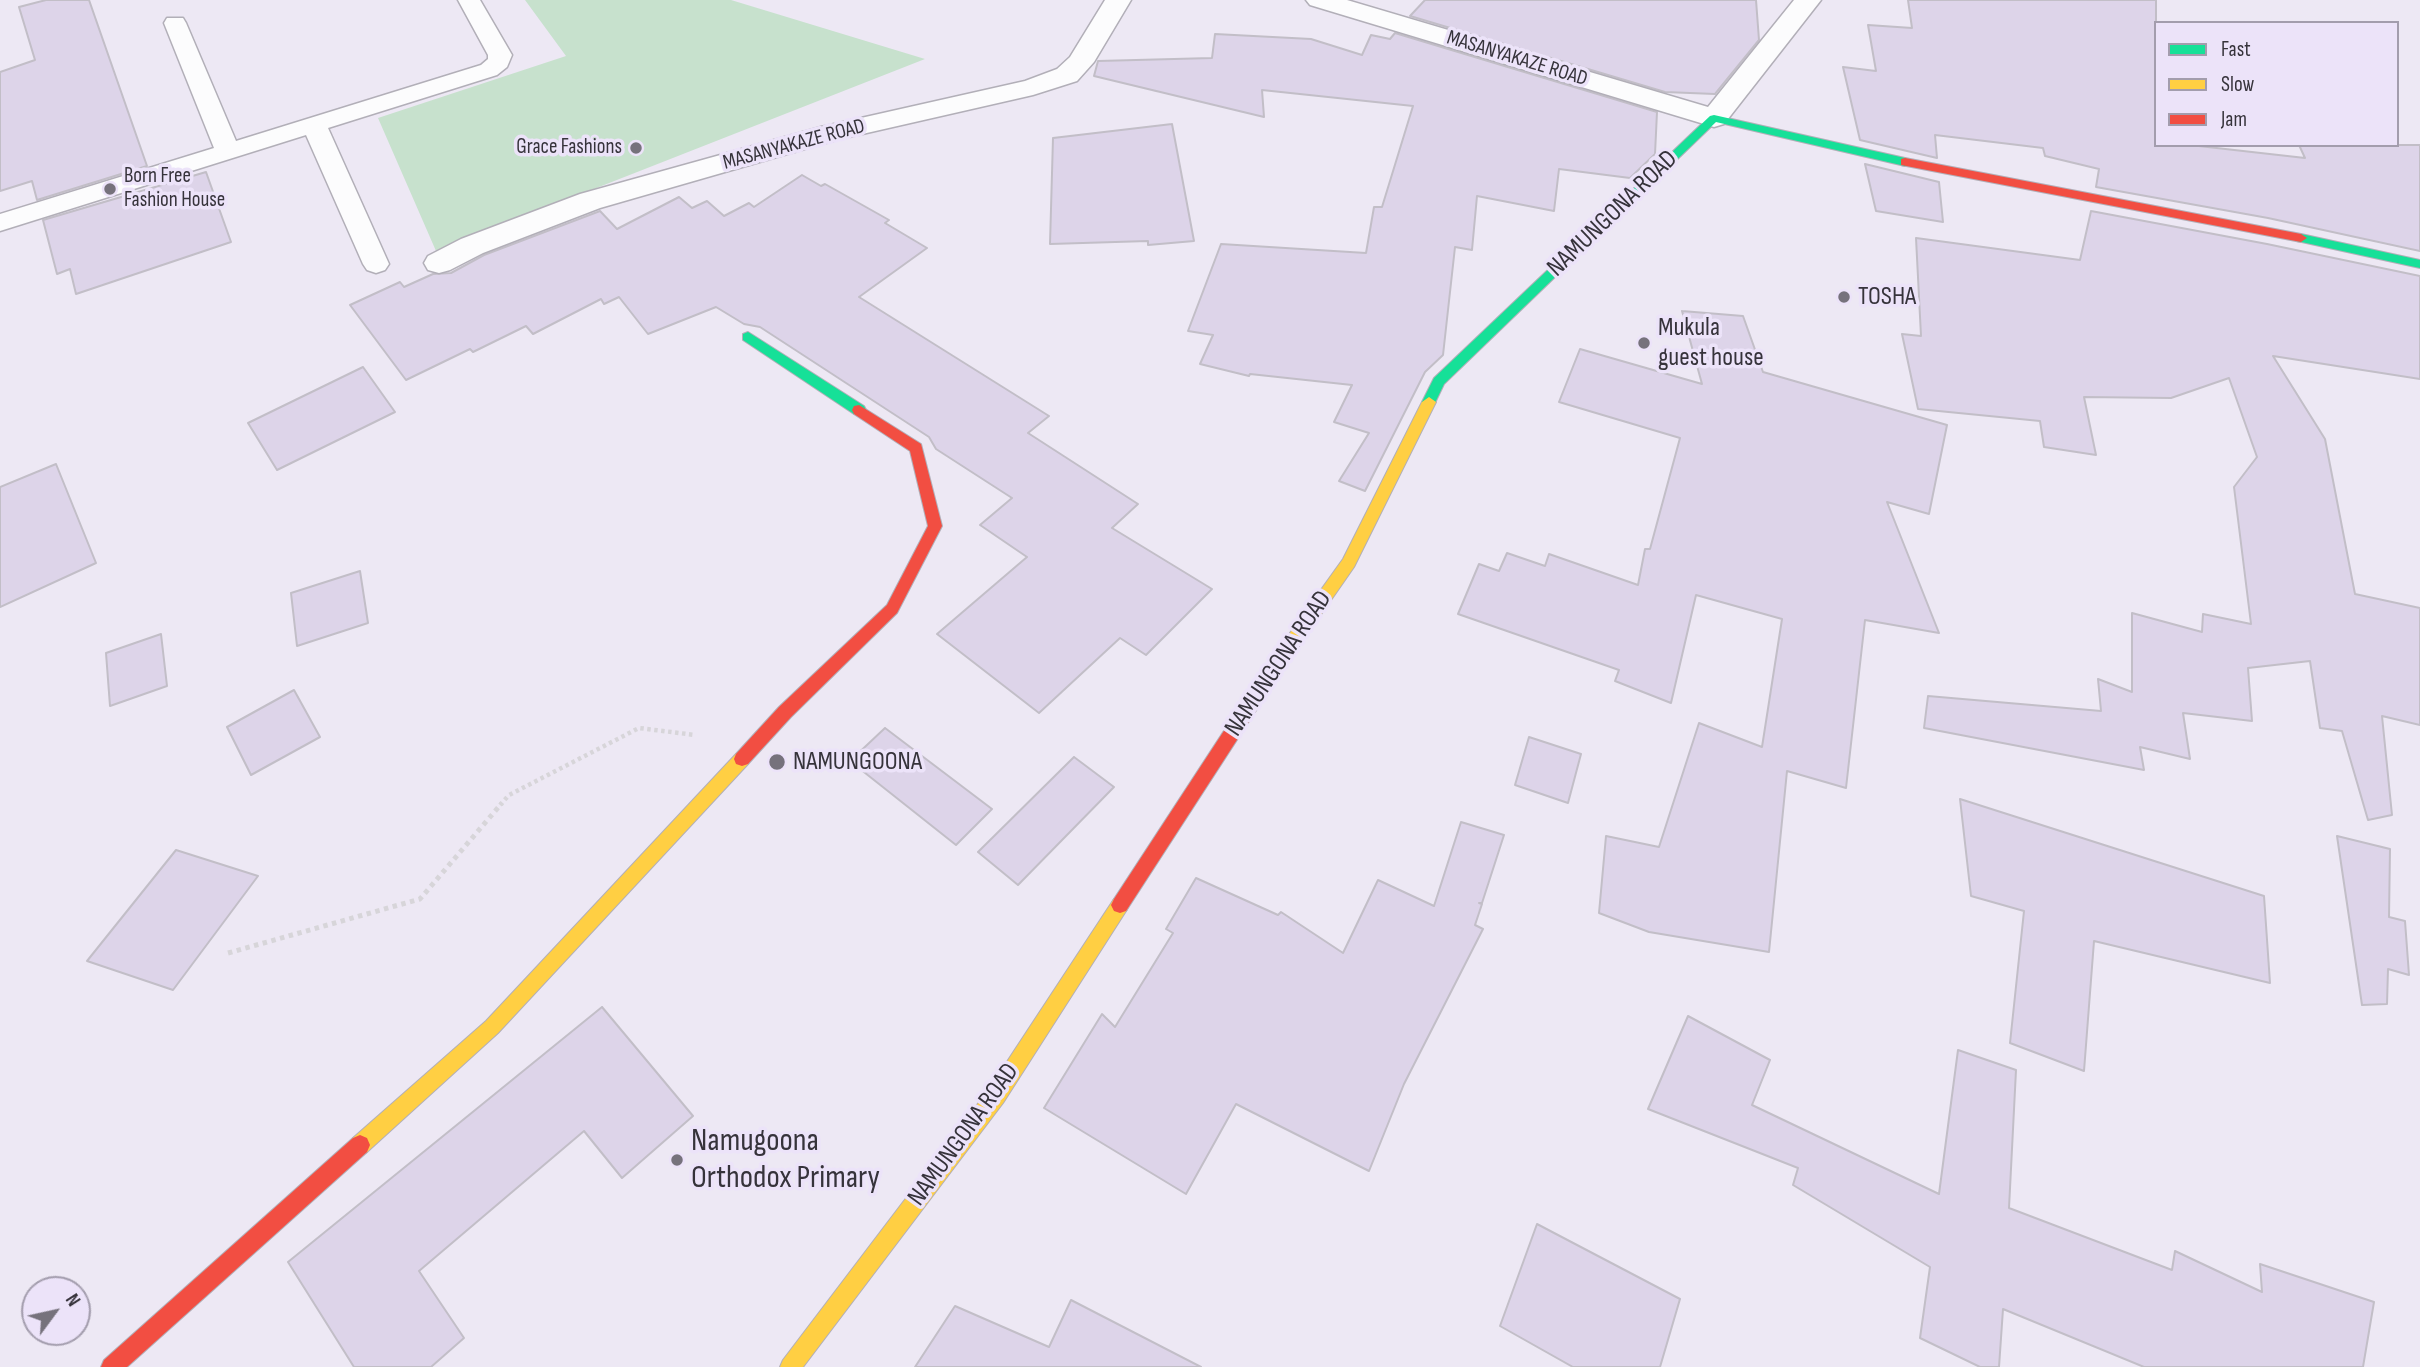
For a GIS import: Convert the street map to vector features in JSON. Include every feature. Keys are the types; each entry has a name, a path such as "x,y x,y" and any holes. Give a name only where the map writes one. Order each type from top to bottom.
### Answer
{"street":[{"name":"MASANYAKAZE ROAD","path":"439,263 472,246 590,201 831,133 1033,87 1067,75 1081,62 1118,0"},
{"name":"MASANYAKAZE ROAD","path":"1320,0 1714,118"},
{"name":"NAMUNGONA ROAD","path":"796,1365 996,1096 1294,638 1349,563 1439,381 1714,118 1808,0"},
{"path":"1714,118 1957,174 2269,231 2420,264"},
{"path":"111,1367 492,1027 755,744 892,608 935,526 916,448 748,337"}],"lane":[{"path":"0,223 489,70 499,62 498,48 469,0"},
{"path":"176,23 228,152"},
{"path":"314,125 376,264"}],"path":[{"path":"228,953 420,899 509,795 639,728 755,744"}],"green space":[{"path":"525,0 731,0 925,59 436,251 378,118 566,56"}],"building":[{"path":"46,0 89,0 147,166 37,200 32,181 0,191 0,72 35,60 19,7"},
{"path":"1425,0 1756,0 1759,40 1715,94 1665,92 1410,16"},
{"path":"1908,0 2156,0 2154,147 2208,147 2305,158 2300,147 2420,145 2420,251 2268,218 2096,187 2099,169 2045,156 2043,148 1935,135 1937,158 1860,140 1843,67 1876,71 1868,25 1912,28"},
{"path":"1395,33 1657,112 1655,154 1630,178 1559,169 1554,211 1477,196 1472,250 1455,247 1443,355 1425,372 1365,491 1339,481 1369,433 1334,422 1352,385 1249,376 1200,364 1213,335 1188,331 1221,244 1366,253 1374,207 1382,207 1413,106 1262,90 1264,117 1094,76 1098,61 1212,58 1215,34 1311,39 1362,55 1371,35 1390,39"},
{"path":"1172,124 1194,241 1148,245 1148,241 1050,244 1053,138"},
{"path":"1865,164 1939,182 1943,222 1876,211"},
{"path":"206,172 231,242 76,294 70,269 57,274 43,220"},
{"path":"802,175 821,186 825,184 889,220 885,223 927,248 859,297 1049,416 1028,433 1138,504 1112,528 1212,589 1146,655 1120,638 1039,713 937,634 1027,557 980,525 1012,498 936,449 929,437 760,327 744,324 716,307 648,334 619,297 604,304 601,299 533,334 526,326 406,380 350,305 400,282 404,287 433,274 451,273 484,255 600,211 617,229 679,197 692,208 707,201 724,216 749,203 754,207"},
{"path":"2091,211 2420,276 2420,379 2273,356 2325,439 2355,594 2420,608 2420,725 2382,716 2392,815 2368,820 2342,731 2320,728 2310,661 2248,668 2252,721 2183,713 2190,759 2140,747 2144,770 1924,728 1928,696 2101,711 2098,679 2132,692 2132,613 2202,632 2203,614 2251,624 2234,487 2257,457 2229,378 2171,398 2084,397 2096,455 2044,447 2040,421 1918,409 1902,334 1921,336 1916,238 2080,260"},
{"path":"1682,311 1743,316 1763,372 1947,425 1929,514 1887,502 1939,633 1865,620 1846,788 1787,771 1769,952 1649,932 1599,913 1606,836 1659,847 1699,723 1762,747 1782,619 1696,595 1671,703 1615,681 1619,670 1458,614 1479,564 1499,571 1507,553 1545,566 1549,554 1638,585 1645,549 1650,549 1680,438 1559,402 1580,349 1702,384"},
{"path":"363,367 395,412 277,470 248,423"},
{"path":"56,464 96,563 0,607 0,487"},
{"path":"360,571 368,623 297,646 291,593"},
{"path":"161,634 167,686 110,706 106,653"},
{"path":"294,690 320,737 251,775 227,727"},
{"path":"885,728 992,809 956,845 850,761"},
{"path":"1529,737 1581,754 1568,803 1515,785"},
{"path":"1074,757 1114,787 1018,885 978,852"},
{"path":"1960,799 2264,896 2270,983 2094,941 2084,1071 2010,1043 2024,911 1971,896"},
{"path":"1461,822 1504,835 1482,903 1479,903 1482,904 1475,925 1483,929 1404,1084 1369,1171 1236,1104 1186,1194 1044,1108 1102,1014 1115,1027 1173,933 1166,929 1196,878 1278,915 1281,912 1343,953 1378,880 1434,906"},
{"path":"2337,836 2390,849 2389,917 2405,921 2409,975 2388,969 2387,1004 2362,1005"},
{"path":"176,850 258,876 173,990 87,961"},
{"path":"602,1007 693,1116 622,1178 584,1131 419,1271 464,1338 431,1367 354,1367 288,1262"},
{"path":"1688,1016 1770,1060 1752,1105 1939,1194 1958,1050 2016,1070 2009,1208 2172,1270 2175,1251 2262,1292 2260,1264 2374,1302 2363,1367 2144,1367 2003,1309 1999,1367 1980,1367 1920,1338 1930,1267 1793,1185 1798,1168 1648,1109"},
{"path":"1537,1224 1680,1299 1660,1367 1573,1367 1500,1326"},
{"path":"1071,1300 1201,1367 915,1367 955,1306 1049,1347"}],"traffic: fast":[{"path":"1429,402 1439,381 1714,118 1905,162"},
{"path":"2301,238 2420,264"},
{"path":"748,337 859,410"}],"traffic: slow":[{"path":"1273,670 1349,563 1429,402"},
{"path":"360,1145 492,1027 742,759"},
{"path":"790,1367 996,1096 1120,905"}],"traffic: jam":[{"path":"1905,162 2301,238"},
{"path":"742,759 785,712 892,609 935,526 916,448 859,410"},
{"path":"1120,905 1273,670"},
{"path":"111,1367 360,1145"}],"place":[{"name":"Grace Fashions","path":"636,148"},
{"name":"Born Free Fashion House","path":"110,189"},
{"name":"TOSHA","path":"1844,297"},
{"name":"Mukula guest house","path":"1644,343"},
{"name":"NAMUNGOONA","path":"777,762"},
{"name":"Namugoona Orthodox Primary","path":"677,1160"}]}
